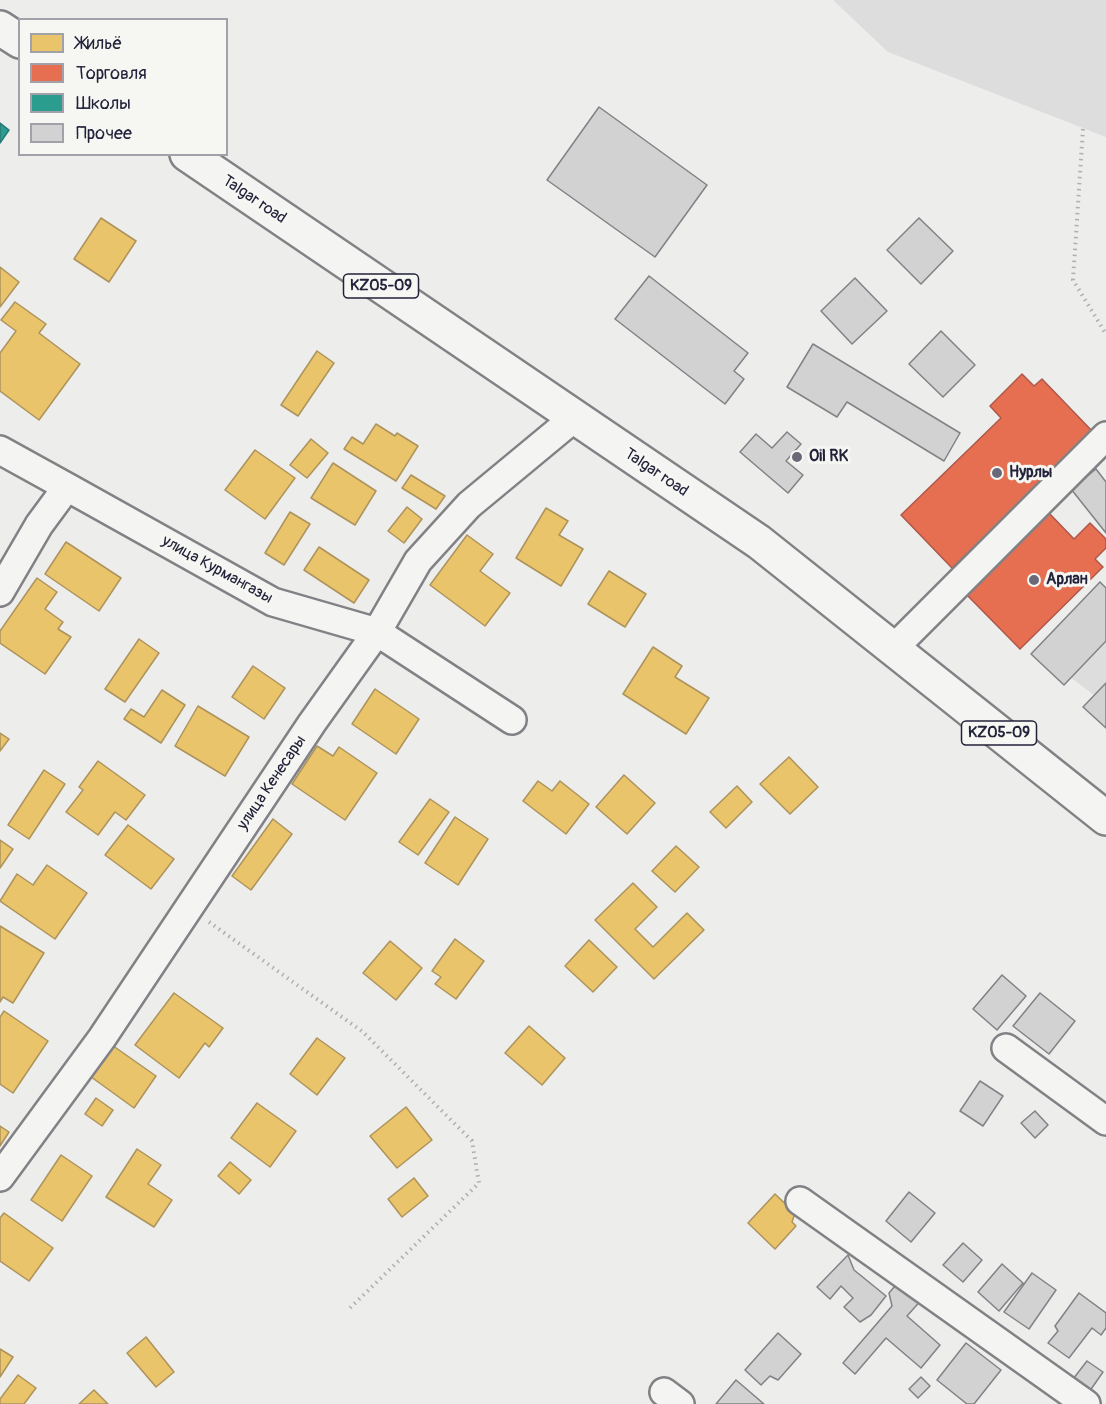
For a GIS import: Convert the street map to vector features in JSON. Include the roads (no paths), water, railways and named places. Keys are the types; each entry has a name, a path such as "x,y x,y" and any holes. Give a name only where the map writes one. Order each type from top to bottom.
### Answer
{"main road":[{"path":"0,28 18,40"},
{"name":"Talgar road","path":"190,156 759,542 1106,818"}],"street":[{"name":"улица Кенесары","path":"0,1178 102,1038 312,723 377,632 418,561 469,505 574,418"},
{"path":"893,649 1106,436"},
{"name":"улица Курмангазы","path":"0,450 273,602 377,632 512,720"},
{"path":"0,592 39,525 67,487"},
{"path":"1006,1048 1106,1121"},
{"path":"800,1201 1086,1404"}],"place":[{"name":"Oil RK","path":"797,457"},
{"name":"Нурлы","path":"997,473"},
{"name":"Арлан","path":"1034,580"}]}
